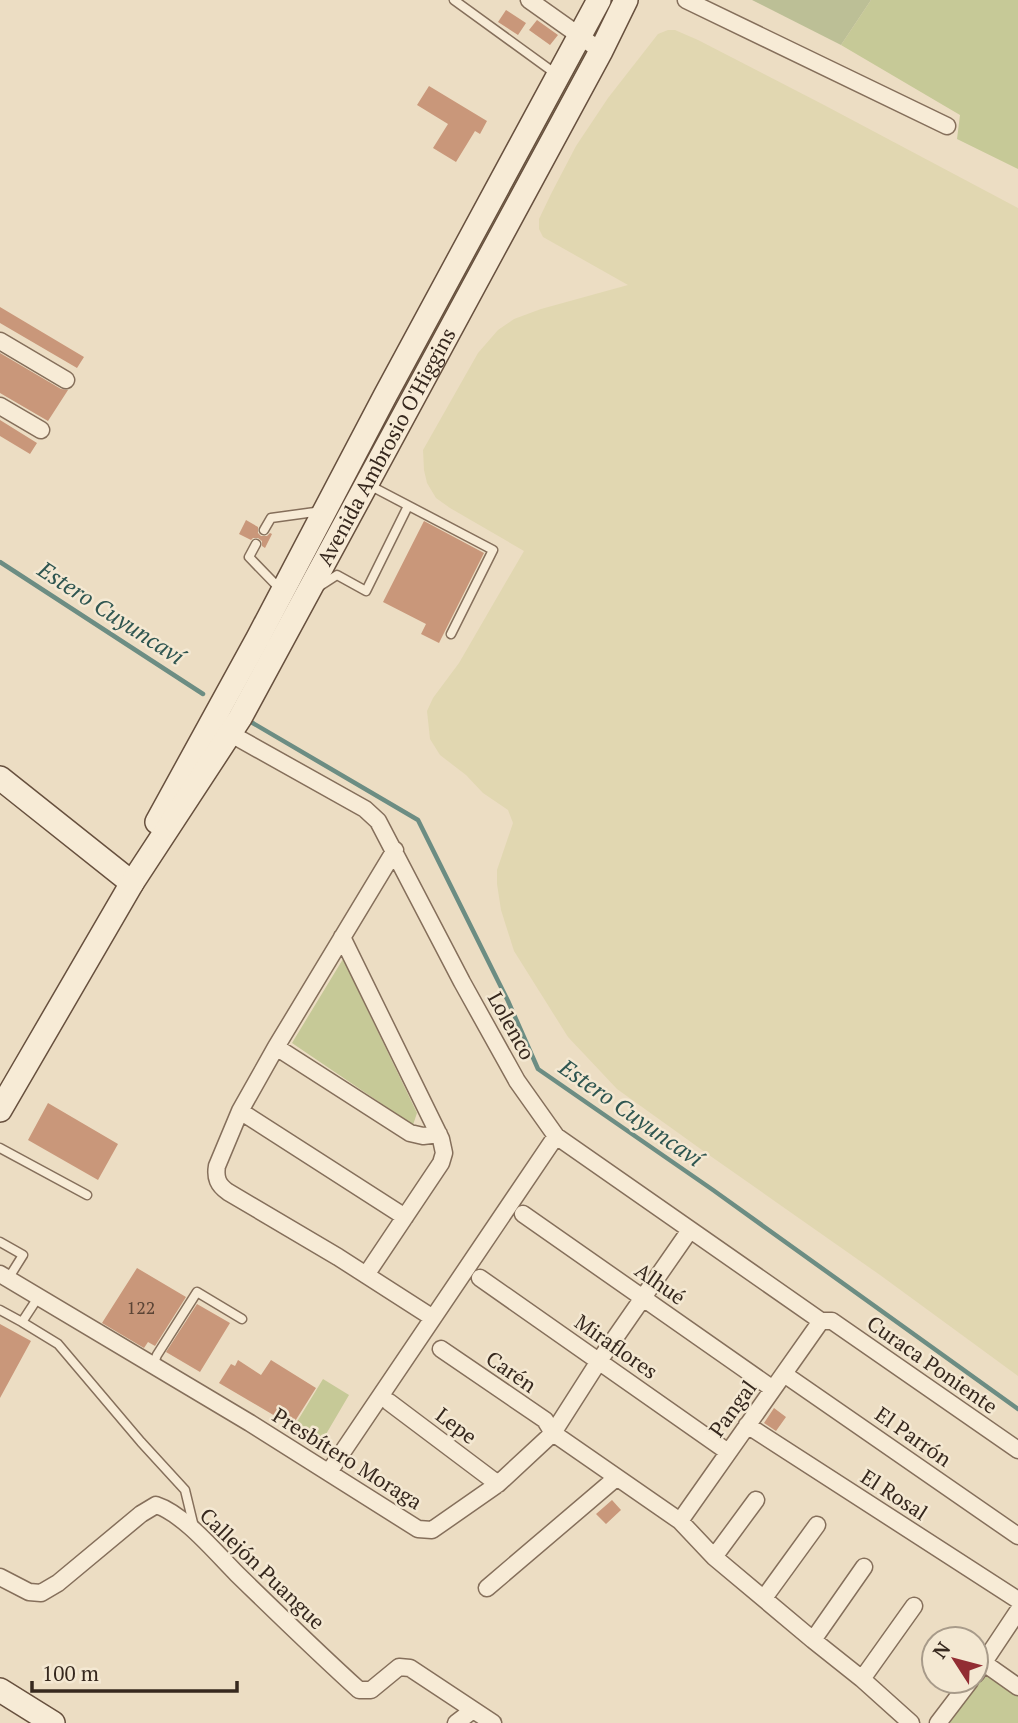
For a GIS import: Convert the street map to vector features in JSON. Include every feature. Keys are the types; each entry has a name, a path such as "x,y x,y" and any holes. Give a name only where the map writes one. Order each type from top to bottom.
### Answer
{"main road":[{"name":"Avenida Ambrosio O'Higgins","path":"0,1110 222,728 309,593 626,0"},
{"name":"Avenida Ambrosio O'Higgins","path":"222,728 282,591 589,16"},
{"path":"500,185 503,193 510,198 522,196"},
{"path":"385,396 399,397 407,410"},
{"path":"0,778 132,883"},
{"path":"0,1690 53,1723"}],"street":[{"path":"528,0 589,16 601,51"},
{"path":"686,0 947,126"},
{"path":"0,341 66,380"},
{"path":"0,406 41,430"},
{"name":"Lolenco","path":"222,728 372,814 379,821 461,982 517,1081 556,1136 821,1321"},
{"path":"395,850 275,1047 240,1111 217,1166 216,1175 220,1186 433,1318"},
{"path":"342,937 444,1148 443,1158 366,1275"},
{"path":"275,1047 401,1128 415,1135 439,1134"},
{"path":"240,1111 405,1217"},
{"path":"329,1472 556,1136"},
{"name":"Alhué","path":"523,1214 773,1389"},
{"path":"690,1230 599,1361 553,1433 680,1521 714,1557 863,1679 911,1723"},
{"name":"Presbítero Moraga","path":"4,1276 329,1472 418,1529 432,1530 498,1484 553,1433"},
{"name":"Miraflores","path":"480,1278 727,1452"},
{"name":"Pangal","path":"680,1521 821,1321"},
{"name":"Curaca Poniente","path":"821,1321 832,1321 1018,1450"},
{"name":"Carén","path":"441,1349 545,1420 553,1433"},
{"name":"El Parrón","path":"784,1374 1018,1536"},
{"name":"Lepe","path":"389,1402 498,1484"},
{"name":"El Rosal","path":"747,1425 1018,1600"},
{"path":"487,1588 616,1478"},
{"path":"714,1557 756,1500"},
{"name":"Callejón Puangue","path":"0,1577 29,1592 41,1593 58,1583 141,1514 156,1505 169,1509 196,1533 359,1690 371,1689 399,1667 410,1668 493,1723"},
{"path":"764,1598 817,1525"},
{"path":"813,1640 864,1567"},
{"path":"863,1679 914,1606"},
{"path":"990,1653 1018,1611"},
{"path":"990,1673 1018,1687"},
{"path":"939,1723 960,1695"},
{"path":"456,1723 472,1710"}],"lane":[{"path":"454,0 559,76"},
{"path":"367,484 493,550 451,634"},
{"path":"309,593 337,575 366,591 408,506"},
{"path":"264,530 271,518 325,511"},
{"path":"257,544 249,557 282,591"},
{"path":"0,1148 87,1195"},
{"path":"0,1242 23,1255 4,1276"},
{"path":"153,1365 197,1292 242,1319"},
{"path":"22,1322 39,1296"},
{"path":"0,1310 58,1344 185,1490 196,1533"}],"shaded area":[{"path":"675,30 698,40 1018,208 1018,1376 617,1089 568,1037 514,951 501,910 497,870 513,823 508,810 483,793 466,775 440,755 430,739 427,711 433,698 459,663 524,551 436,498 427,483 423,450 478,353 498,330 514,319 541,309 628,285 543,237 539,229 539,219 576,146 608,98 658,34"}],"green space":[{"path":"752,0 871,0 841,45"},
{"path":"871,0 1018,0 1018,169 957,139 960,115 841,45"},
{"path":"585,47 591,50 410,397 398,391"},
{"path":"343,959 417,1113 413,1125 292,1043"},
{"path":"323,1379 349,1395 322,1441 295,1425"},
{"path":"990,1672 1018,1692 1018,1723 950,1723 970,1695 990,1695"}],"building":[{"path":"506,10 526,23 518,35 498,22"},
{"path":"537,20 558,35 550,45 529,30"},
{"path":"429,86 487,121 480,134 475,131 456,162 433,148 448,124 417,105"},
{"path":"0,307 84,357 77,368 0,323"},
{"path":"0,353 61,389 68,390 48,421 0,393"},
{"path":"0,420 37,443 30,454 0,436"},
{"path":"246,520 258,527 261,536 272,534 265,548 258,538 251,540 239,534"},
{"path":"424,521 484,553 439,643 421,634 426,624 383,602"},
{"path":"48,1103 118,1144 98,1180 28,1140"},
{"path":"137,1268 186,1297 155,1346 148,1342 144,1348 102,1323"},
{"path":"197,1304 230,1323 200,1372 166,1352"},
{"path":"0,1324 31,1341 0,1398"},
{"path":"238,1360 261,1375 271,1360 316,1388 292,1426 219,1383 231,1364 235,1366"},
{"path":"774,1408 786,1417 776,1431 764,1423"},
{"path":"612,1500 621,1510 606,1524 596,1514"}],"waterway":[{"name":"Estero Cuyuncaví","path":"0,562 203,694"},
{"name":"Estero Cuyuncaví","path":"251,722 418,820 508,1001 538,1069 713,1190 1018,1409"}]}
